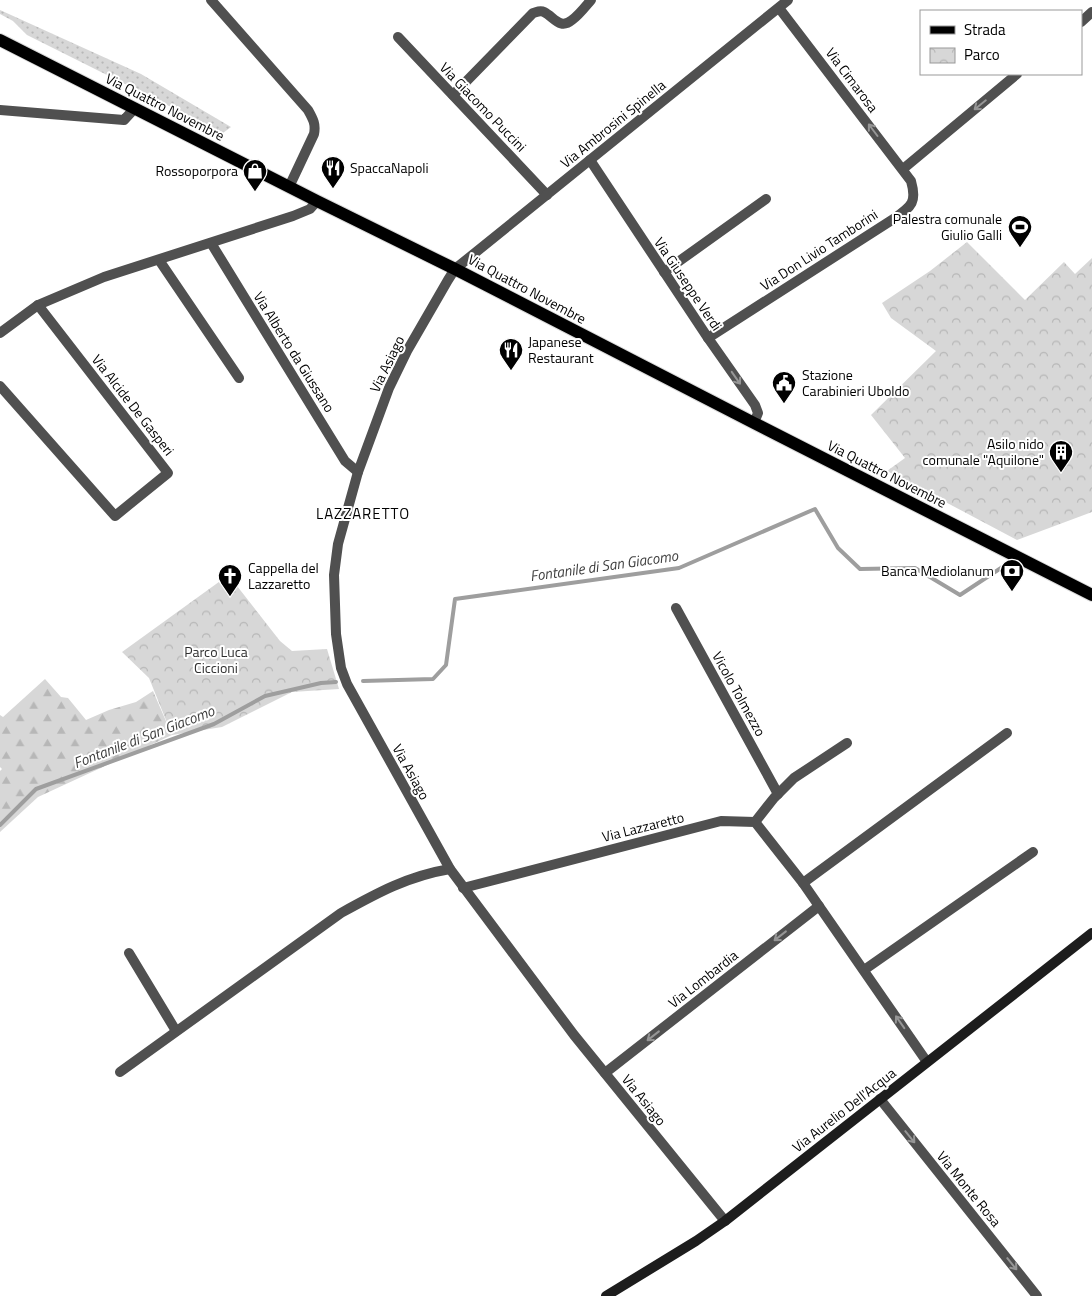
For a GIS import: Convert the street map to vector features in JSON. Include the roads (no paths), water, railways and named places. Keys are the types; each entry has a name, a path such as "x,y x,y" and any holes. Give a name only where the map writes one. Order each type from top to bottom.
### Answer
{"main road":[{"name":"Via Quattro Novembre","path":"0,40 455,269 1092,595"}],"street":[{"path":"211,0 308,110 314,121 314,134 289,187"},
{"path":"452,95 533,13 540,11 557,23 564,24 571,22 591,0"},
{"name":"Via Ambrosini Spinella","path":"455,269 788,0"},
{"name":"Via Cimarosa","path":"779,8 903,169"},
{"path":"1082,21 1092,12"},
{"name":"Via Giacomo Puccini","path":"398,37 548,195"},
{"path":"903,169 1017,75"},
{"path":"0,110 124,120 135,108"},
{"name":"Via Giuseppe Verdi","path":"590,160 708,338 755,405 758,413 754,423"},
{"name":"Via Don Livio Tamborini","path":"708,338 909,208 914,200 914,191 911,181 903,169"},
{"path":"664,272 766,199"},
{"path":"0,333 38,305 104,277 302,213 310,209 317,201"},
{"name":"Via Alberto da Giussano","path":"211,243 345,461 358,472"},
{"path":"159,260 239,378"},
{"name":"Via Asiago","path":"455,269 407,351 389,388 358,472 338,544 334,576 336,634 341,668 354,698 450,869 463,888 574,1036 725,1221"},
{"name":"Via Alcide De Gasperi","path":"0,386 115,516 168,473 38,305"},
{"name":"Vicolo Tolmezzo","path":"676,608 778,794"},
{"path":"803,883 1007,734"},
{"path":"847,743 794,778 778,794 756,822 803,883 927,1062"},
{"name":"Via Lazzaretto","path":"463,888 720,822 756,822"},
{"path":"864,970 1033,852"},
{"path":"120,1072 341,913 378,892 409,878 450,869"},
{"name":"Via Lombardia","path":"605,1073 819,906"},
{"name":"Via Aurelio Dell'Acqua","path":"606,1296 725,1221 1092,933"},
{"path":"129,953 176,1031"},
{"name":"Via Monte Rosa","path":"880,1099 1037,1296"}],"waterway":[{"name":"Fontanile di San Giacomo","path":"363,681 433,679 446,665 455,599 679,568 815,509 838,548 860,569 915,568 960,595 1004,566"},
{"name":"Fontanile di San Giacomo","path":"0,825 36,789 214,724 265,696 321,683 336,682"}],"place":[{"name":"SpaccaNapoli","path":"333,189"},
{"name":"Rossoporpora","path":"255,192"},
{"name":"Palestra comunale Giulio Galli","path":"1020,248"},
{"name":"Japanese Restaurant","path":"511,371"},
{"name":"Stazione Carabinieri Uboldo","path":"784,404"},
{"name":"Asilo nido comunale \"Aquilone\"","path":"1061,473"},
{"name":"Banca Mediolanum","path":"1012,592"},
{"name":"Cappella del Lazzaretto","path":"230,597"}],"district":[{"name":"LAZZARETTO","path":"363,514"}],"park label":[{"name":"Parco Luca Ciccioni","path":"216,660"}]}
